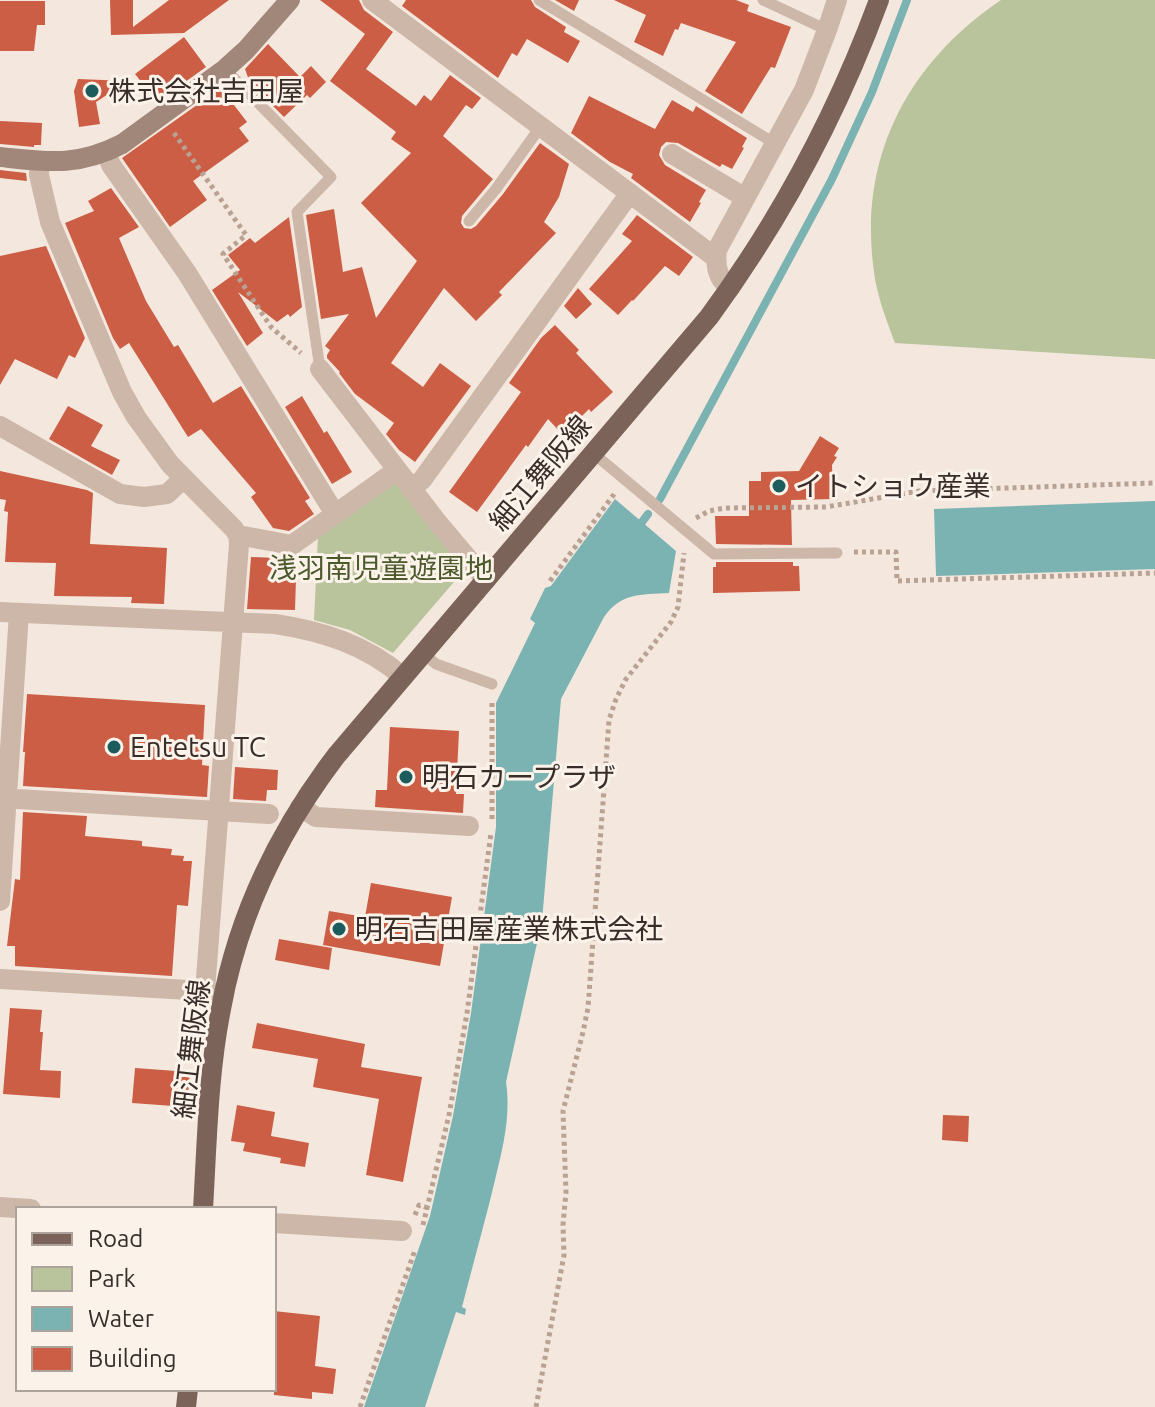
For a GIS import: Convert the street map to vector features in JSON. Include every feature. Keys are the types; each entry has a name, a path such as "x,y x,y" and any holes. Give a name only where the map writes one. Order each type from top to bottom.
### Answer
{"main road":[{"path":"0,157 40,162 72,161 106,152 122,144 225,69 290,0"},
{"name":"細江舞阪線","path":"203,1207 214,993 235,949 256,890 284,834 336,756 709,317 730,288 807,163 848,81 879,0"}],"street":[{"path":"372,0 716,258"},
{"path":"730,288 718,273 716,258 721,239 809,78 837,0"},
{"path":"106,152 111,165 187,273 335,514"},
{"path":"672,154 744,197"},
{"path":"0,979 214,993 219,811 238,535 152,441 122,392 50,222 39,175 40,162"},
{"path":"411,488 422,480 630,193"},
{"path":"320,369 486,580"},
{"path":"0,426 120,494 144,497 167,494 184,478"},
{"path":"238,535 292,545 397,470"},
{"path":"0,901 10,613 275,624 322,633 367,651 388,663 403,677"},
{"path":"3,799 269,814"},
{"path":"300,807 316,817 469,826"},
{"path":"276,1223 413,1235"}],"lane":[{"path":"539,0 774,143"},
{"path":"763,0 827,30"},
{"path":"225,69 331,177 297,212 320,369"},
{"path":"469,221 541,126"},
{"path":"593,453 714,554 837,553"},
{"path":"423,653 436,664 492,684"}],"path":[{"path":"162,116 246,235 223,254 271,327 320,369"},
{"path":"536,1407 564,1255 566,1192 563,1111 588,1008 609,720 626,679 671,622 678,607 686,531 695,519 709,511 725,508 826,507 919,491 1155,483"},
{"path":"550,581 615,493"},
{"path":"837,553 896,552 897,581 1155,573"},
{"path":"360,1407 413,1235 428,1208 449,1115 467,1013 492,827 492,684"},
{"path":"419,1205 428,1208"}],"green space":[{"path":"1001,0 1155,0 1155,359 895,343 875,279 871,236 873,195 881,156 895,120 914,86 938,55 967,26"},
{"name":"浅羽南児童遊園地","path":"395,480 466,568 393,653 350,630 314,620 318,535"}],"water":[{"path":"615,499 676,551 669,593 632,596 611,609 561,699 542,921 506,1082 508,1107 503,1143 462,1307 466,1309 465,1315 456,1312 425,1407 364,1407 430,1216 453,1116 471,1013 496,827 496,703 535,623 530,619 545,588 551,586"},
{"path":"1155,501 1155,569 936,576 934,509"}],"building":[{"path":"110,0 133,0 133,27 169,0 229,0 184,33 111,35"},
{"path":"320,0 359,0 364,10 393,32 366,69 416,106 424,95 431,101 450,75 481,98 472,109 466,105 443,136 493,179 462,216 464,228 476,226 540,143 569,164 559,197 544,222 556,233 499,292 502,295 476,321 444,288 391,363 423,387 440,363 471,386 415,462 399,450 386,434 394,423 355,394 327,358 330,350 325,346 349,314 321,319 306,215 334,209 343,272 362,267 376,318 417,261 361,203 411,153 391,139 396,132 330,81 365,34"},
{"path":"406,0 531,0 535,7 566,27 564,32 580,41 568,63 527,39 517,56 512,53 498,78 402,6"},
{"path":"555,0 579,0 574,11"},
{"path":"614,0 736,0 749,5 747,11 791,27 775,68 771,67 742,114 705,91 736,42 681,23 663,56 634,42 646,15"},
{"path":"0,1 45,1 45,25 37,25 34,51 0,51"},
{"path":"184,37 206,67 157,102 135,74"},
{"path":"268,44 300,77 311,66 326,82 284,117 250,83 245,69"},
{"path":"78,79 128,81 96,102 100,124 79,127 74,91"},
{"path":"221,88 247,122 239,128 249,141 193,181 207,200 170,227 122,158"},
{"path":"589,96 655,129 672,100 693,112 696,106 747,138 744,148 732,169 722,164 720,167 678,143 666,142 661,147 659,155 665,165 706,190 690,222 631,178 633,174 610,162 571,133"},
{"path":"0,121 42,123 41,145 0,144"},
{"path":"0,170 26,173 27,181 0,178"},
{"path":"111,188 139,227 119,238 146,301 174,347 178,345 213,403 241,386 310,498 305,501 314,514 289,531 273,528 251,497 256,493 201,429 188,437 129,343 120,349 113,338 65,223 94,211 88,201"},
{"path":"637,215 693,257 679,276 665,266 618,315 589,289 632,241 622,234"},
{"path":"289,217 302,307 290,317 288,314 277,322 238,292 263,333 247,346 212,290 240,270 228,255 250,238 255,243"},
{"path":"46,246 85,338 75,358 69,355 57,379 15,359 0,385 0,256"},
{"path":"578,288 592,304 576,319 564,306"},
{"path":"555,325 579,350 576,353 613,392 591,412 589,409 563,435 548,419 477,512 449,492 521,392 509,383 541,338"},
{"path":"302,396 352,472 332,484 285,407"},
{"path":"68,406 103,425 91,446 120,460 112,475 49,439"},
{"path":"820,436 839,448 832,465 833,499 791,500 792,545 716,544 715,516 749,516 749,481 761,481 761,472 799,471"},
{"path":"0,471 93,493 90,544 167,548 164,604 131,603 132,597 54,596 56,563 5,562 8,512 4,511 6,500 0,499"},
{"path":"251,557 278,558 277,578 296,579 295,610 247,609"},
{"path":"716,562 793,562 793,566 799,566 800,591 713,593 713,567 716,567"},
{"name":"Entetsu TC","path":"27,694 205,705 202,765 209,766 207,797 23,786"},
{"name":"明石カープラザ","path":"390,727 459,731 456,794 464,794 463,813 375,807 376,790 387,790"},
{"path":"235,767 278,770 277,790 267,790 266,801 233,799"},
{"path":"23,812 87,816 85,836 142,841 142,846 172,849 171,855 184,856 183,861 192,861 188,906 177,905 172,976 15,966 15,946 7,946 15,879 20,880"},
{"path":"371,883 452,897 440,966 323,945 329,911 365,917"},
{"path":"279,939 332,948 329,970 275,960"},
{"path":"10,1008 42,1010 40,1070 61,1071 60,1098 3,1094"},
{"path":"257,1023 365,1044 361,1067 422,1077 403,1182 366,1175 379,1099 313,1087 318,1059 252,1048"},
{"path":"135,1068 190,1072 187,1107 132,1103"},
{"path":"237,1105 275,1112 271,1136 309,1143 305,1167 280,1163 281,1158 243,1151 245,1143 231,1141"},
{"path":"943,1115 969,1116 968,1142 942,1140"},
{"path":"276,1311 320,1316 315,1366 336,1369 333,1394 312,1392 312,1399 274,1395"}],"waterway":[{"path":"660,499 832,179 872,92 907,0"},
{"path":"642,522 648,514"}],"place":[{"name":"株式会社吉田屋","path":"92,91"},
{"name":"イトショウ産業","path":"779,486"},
{"name":"Entetsu TC","path":"114,747"},
{"name":"明石カープラザ","path":"406,777"},
{"name":"明石吉田屋産業株式会社","path":"339,929"}]}
